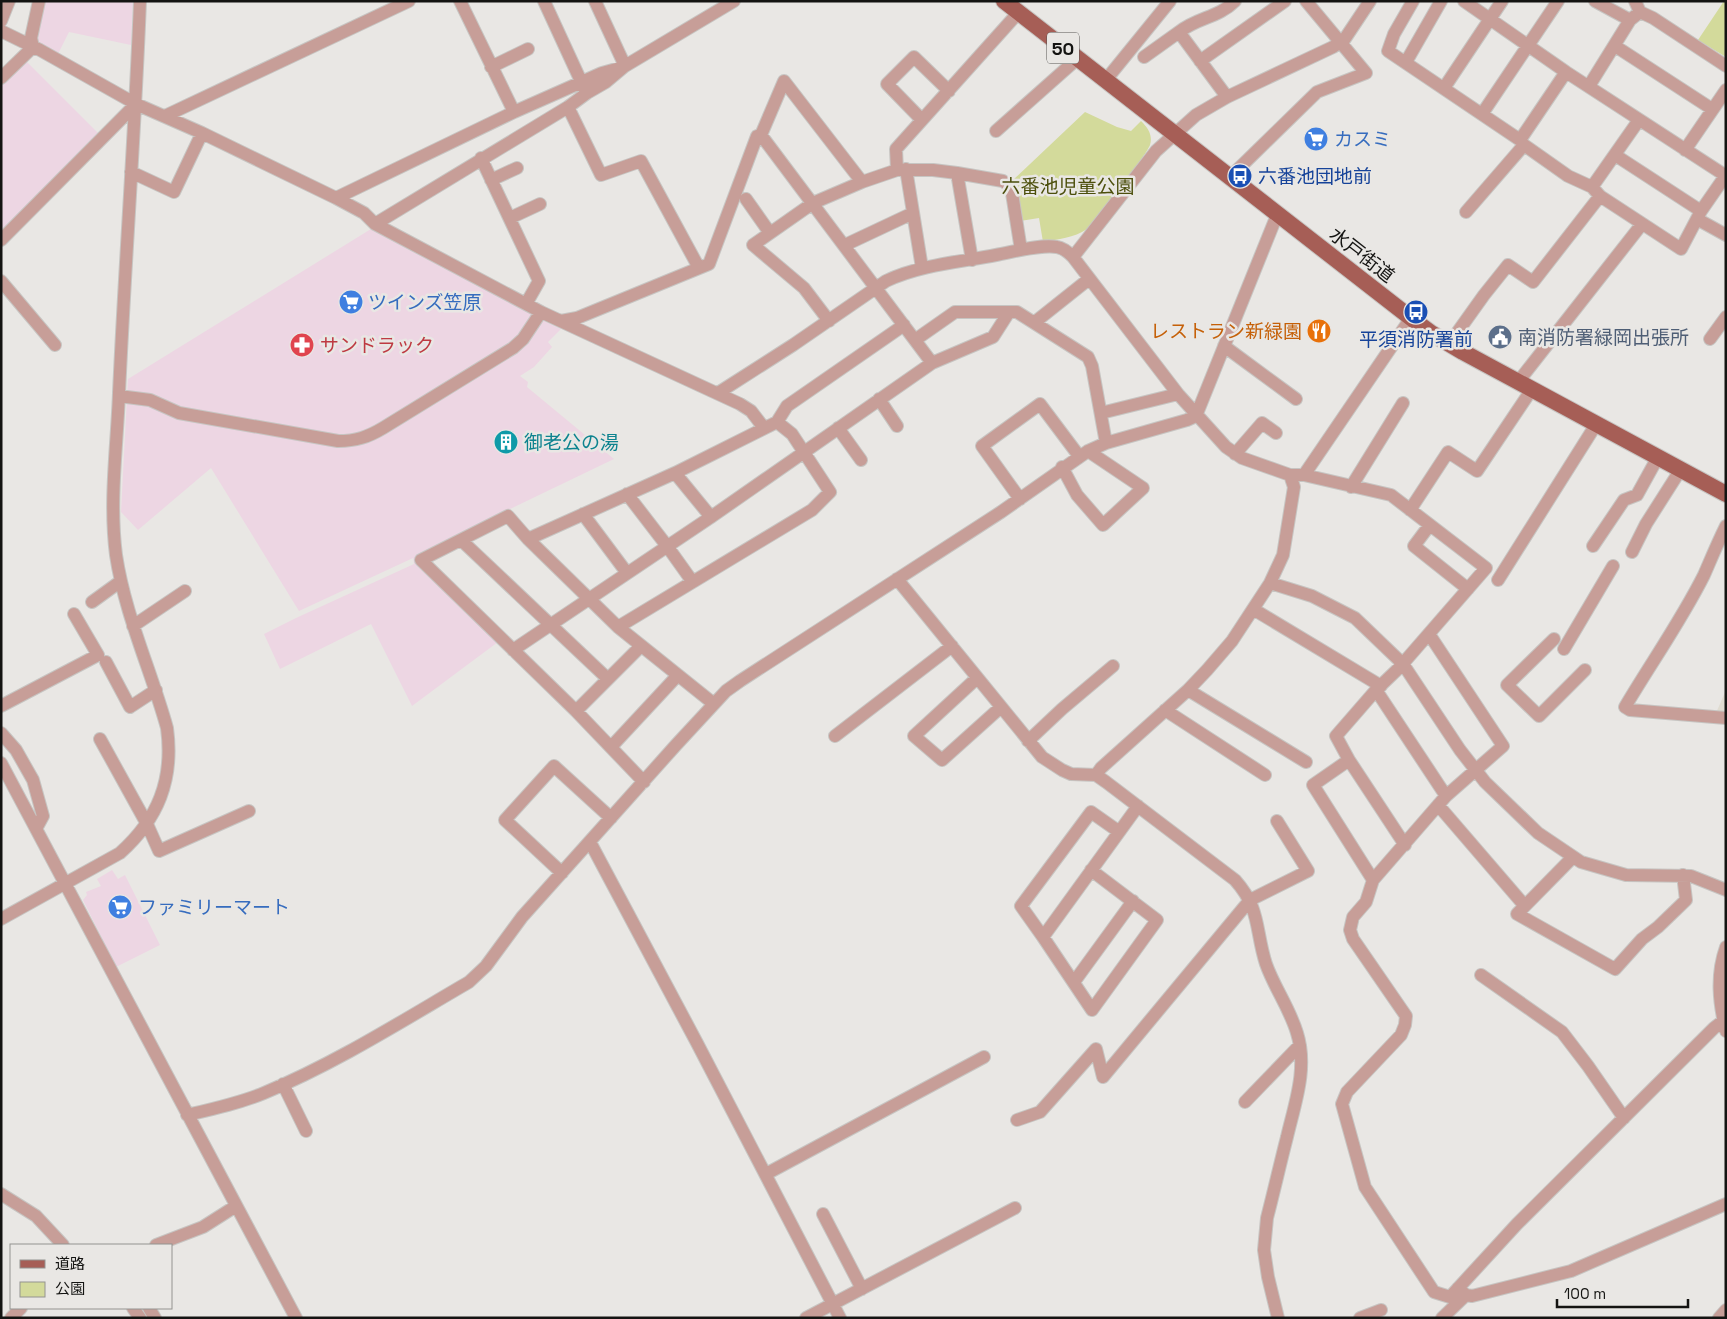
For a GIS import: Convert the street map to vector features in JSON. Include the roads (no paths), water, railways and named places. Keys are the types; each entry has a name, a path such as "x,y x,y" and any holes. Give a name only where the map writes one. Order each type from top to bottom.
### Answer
{"main road":[{"name":"水戸街道","path":"1004,1 1277,215 1411,318 1449,344 1658,457 1724,489"}],"street":[{"path":"1,21 9,1"},
{"path":"32,46 31,38 40,1"},
{"path":"1,919 120,853 136,838 147,824 163,791 169,758 167,728 156,690 133,626 121,581 116,555 113,518 114,469 136,104 140,1"},
{"path":"166,116 409,1"},
{"path":"460,1 514,112"},
{"path":"544,1 584,88"},
{"path":"595,1 625,66"},
{"path":"336,198 514,112 606,82 625,66 734,1"},
{"path":"1105,81 1170,1"},
{"path":"1144,57 1199,20 1226,10 1235,1"},
{"path":"1200,61 1285,1"},
{"path":"1229,178 1317,92 1366,72 1306,1"},
{"path":"1073,257 1156,151 1196,115 1227,97 1333,48 1344,40 1370,1"},
{"path":"1413,1 1394,34 1388,51 1482,114 1568,176 1596,191 1681,249 1699,215 1726,176 1527,46 1464,1"},
{"path":"1406,62 1441,1"},
{"path":"1444,88 1502,1"},
{"path":"1482,114 1558,1"},
{"path":"1595,1 1635,11 1653,18 1726,66"},
{"path":"1590,86 1635,11"},
{"path":"922,268 913,213 896,149 1018,13"},
{"path":"1,31 118,92 136,104 166,116 336,198 364,214 375,224 541,312 740,404 751,411 764,428"},
{"path":"1179,32 1227,97"},
{"path":"1,78 32,46"},
{"path":"1615,46 1712,109"},
{"path":"491,67 528,49"},
{"path":"922,120 887,84 914,57 949,91"},
{"path":"996,131 1077,59"},
{"path":"1466,212 1522,143 1566,72"},
{"path":"561,321 577,318 708,264 757,136 761,135 784,81 862,182"},
{"path":"375,224 568,107 584,88"},
{"path":"1685,150 1726,90"},
{"path":"1,240 136,104"},
{"path":"568,107 601,175 641,161 699,268"},
{"path":"1449,344 1508,265 1533,282 1596,191 1615,155 1639,120"},
{"path":"131,172 174,192 202,133"},
{"path":"761,135 932,363"},
{"path":"1615,155 1726,235"},
{"path":"481,158 539,281 526,304"},
{"path":"491,180 517,168"},
{"path":"828,321 804,288 753,245 813,203 862,182 901,170 957,173 1003,181 1011,187 1021,250"},
{"path":"957,173 972,260"},
{"path":"746,199 770,233"},
{"path":"510,218 540,204"},
{"path":"845,245 913,213"},
{"path":"187,1115 234,1103 320,1068 468,982 486,966 522,917 714,704 740,681 1020,499 1083,453 1106,443 1196,416 1277,215"},
{"path":"1410,510 1448,452 1478,471 1525,386 1642,224"},
{"path":"718,393 900,274 922,268 1021,250 1058,247 1067,251 1196,416 1235,454 1290,475 1304,475 1391,495 1486,568 1403,664 1378,688 1336,736 1349,760 1405,844"},
{"path":"1035,322 1089,279"},
{"path":"1,281 55,345"},
{"path":"119,396 150,400 179,413 338,441 366,438 513,348 523,339 541,312"},
{"path":"915,340 955,312 1018,312 1088,358 1092,366 1106,443"},
{"path":"513,650 711,517 932,363 993,337 1009,312"},
{"path":"1710,339 1726,316"},
{"path":"1304,475 1411,318"},
{"path":"528,539 675,473 777,422 788,406 904,325"},
{"path":"1224,346 1296,399"},
{"path":"1101,413 1178,394"},
{"path":"879,399 897,426"},
{"path":"1351,487 1403,403"},
{"path":"1020,499 982,446 1040,404 1083,453 1144,488 1103,525 1077,495 1062,468"},
{"path":"618,626 812,510 830,492 792,434 777,422"},
{"path":"1235,454 1262,423 1276,433"},
{"path":"1498,580 1597,423"},
{"path":"838,428 862,460"},
{"path":"1593,546 1624,500 1637,495 1658,457"},
{"path":"1632,552 1646,524 1681,469"},
{"path":"675,473 711,517"},
{"path":"1096,775 1101,768 1188,690 1221,654 1270,583 1283,555 1294,487 1290,475"},
{"path":"627,494 668,546 692,582"},
{"path":"583,514 626,573"},
{"path":"644,782 576,711 420,560 508,516 528,539 618,626 714,704"},
{"path":"1429,526 1414,546 1468,589"},
{"path":"1726,526 1704,574 1684,611 1625,707 1630,710 1726,718"},
{"path":"461,540 608,679"},
{"path":"1564,649 1614,566"},
{"path":"897,579 1042,757 1062,770 1077,775 1096,775 1235,880 1250,900 1254,909 1266,964 1297,1032 1302,1060 1299,1088 1267,1218 1265,1235 1265,1260 1278,1318"},
{"path":"92,602 121,581"},
{"path":"1270,583 1312,596 1356,618 1403,664 1474,770 1538,833 1573,857 1590,866 1626,875 1691,876 1726,890"},
{"path":"133,626 185,591"},
{"path":"1253,609 1378,688 1442,801 1524,905"},
{"path":"1,706 98,655 74,614"},
{"path":"1429,634 1502,746 1442,801 1374,880 1366,902 1353,918 1350,930 1352,939 1406,1016 1401,1035 1347,1092 1342,1104 1366,1188 1434,1292 1450,1297 1462,1292 1472,1296 1571,1271 1726,1204"},
{"path":"1554,639 1507,685 1539,716 1585,670"},
{"path":"576,711 641,646"},
{"path":"835,736 952,646"},
{"path":"106,662 130,707 156,690"},
{"path":"1028,741 1062,709 1114,666"},
{"path":"610,747 678,675"},
{"path":"977,678 914,736 942,760 1001,707"},
{"path":"1188,690 1306,762"},
{"path":"1165,710 1265,775"},
{"path":"1,733 16,750 34,780 43,816 36,829"},
{"path":"100,739 147,824 159,851 249,811"},
{"path":"1349,760 1313,785 1374,880"},
{"path":"1,763 296,1318"},
{"path":"562,873 505,820 554,766 611,818"},
{"path":"10,780 27,770"},
{"path":"1043,937 1118,831 1138,806"},
{"path":"1091,870 1157,920 1092,1010 1021,906 1091,812 1118,831"},
{"path":"1017,1120 1040,1112 1096,1049 1103,1077 1250,900 1308,871 1277,820"},
{"path":"590,842 840,1318"},
{"path":"1573,857 1517,914 1616,969 1642,939 1658,927 1686,900 1683,875"},
{"path":"1074,982 1133,901"},
{"path":"1442,1318 1517,1224 1724,1019 1719,983 1726,947"},
{"path":"1481,975 1562,1032 1624,1118"},
{"path":"1245,1102 1300,1045"},
{"path":"766,1174 984,1057"},
{"path":"283,1084 306,1131"},
{"path":"1,1194 36,1216 62,1244"},
{"path":"159,1244 203,1227 236,1206"},
{"path":"806,1318 1015,1208"},
{"path":"823,1214 862,1288"},
{"path":"12,1318 21,1309"},
{"path":"1360,1318 1381,1310"},
{"path":"1719,1318 1726,1310"}],"place":[{"name":"カスミ","path":"1316,139"},
{"name":"六番池団地前","path":"1240,176"},
{"name":"ツインズ笠原","path":"351,302"},
{"name":"平須消防署前","path":"1416,312"},
{"name":"レストラン新緑園","path":"1319,331"},
{"name":"南消防署緑岡出張所","path":"1500,337"},
{"name":"サンドラック","path":"302,345"},
{"name":"御老公の湯","path":"506,442"},
{"name":"ファミリーマート","path":"120,907"}],"park label":[{"name":"六番池児童公園","path":"1068,186"}]}
